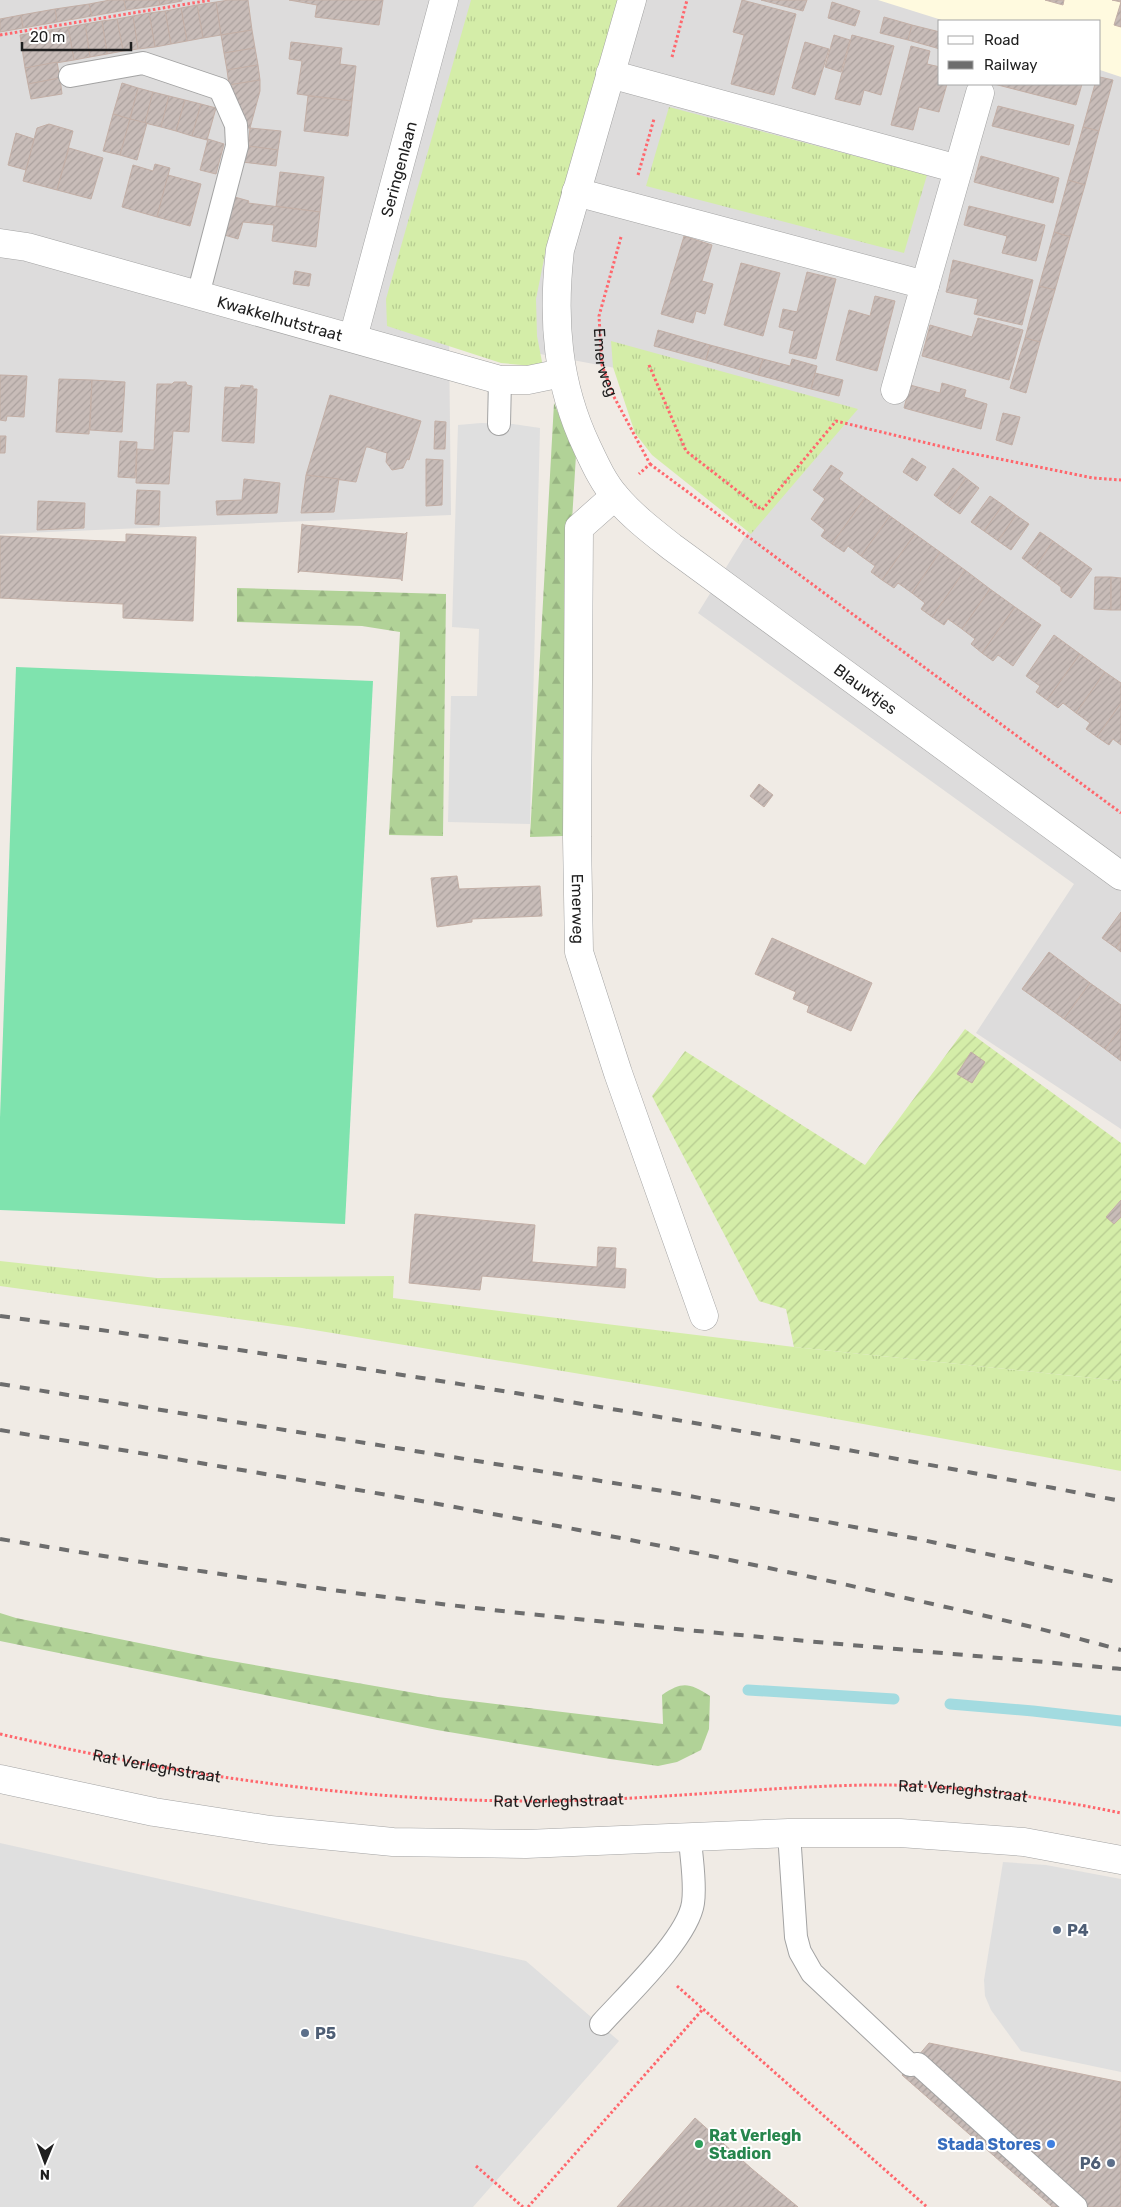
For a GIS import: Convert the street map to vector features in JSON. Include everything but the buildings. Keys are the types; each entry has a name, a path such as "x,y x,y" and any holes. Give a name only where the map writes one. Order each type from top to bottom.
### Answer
{"street":[{"name":"Seringenlaan","path":"352,338 444,0"},
{"path":"615,496 596,468 582,437 562,373 557,343 556,281 560,250 632,0"},
{"path":"610,74 958,169"},
{"path":"895,390 980,93"},
{"path":"576,192 925,285"},
{"name":"Kwakkelhutstraat","path":"0,243 27,247 500,380 528,380 562,373"},
{"name":"Blauwtjes","path":"615,496 642,523 672,548 1121,876"},
{"name":"Emerweg","path":"615,496 579,528 577,837 579,952 618,1074 704,1316"},
{"path":"0,1779 154,1812 270,1830 393,1842 526,1844 797,1833 900,1833 1024,1842 1121,1860"}],"lane":[{"path":"70,76 143,63 220,89 236,125 237,146 198,295"},
{"path":"499,424 500,380"},
{"path":"797,1833 796,1937 805,1962 812,1972 910,2065 918,2064 1076,2207"},
{"path":"600,2024 678,1938 689,1920 693,1902 690,1837"}],"path":[{"path":"0,35 211,0"},
{"name":"Emerweg","path":"650,464 613,395 602,365 599,316 687,0"},
{"path":"649,365 686,451 762,510 836,421 960,451 1093,478 1121,480"},
{"path":"615,496 650,464 1121,813"},
{"name":"Rat Verleghstraat","path":"0,1734 194,1774 281,1786 379,1795 523,1802 800,1787 896,1786 1026,1797 1075,1803 1121,1812"},
{"path":"654,1966 927,2207"},
{"path":"528,2207 703,2009"},
{"path":"476,2166 523,2207"}],"shaded area":[{"path":"0,0 1121,0 1121,1129 976,1033 1074,884 698,613 825,407 449,337 451,515 0,534"},
{"path":"878,0 1121,0 1121,77 1101,70 1101,20 942,20"},
{"path":"481,423 513,424 540,428 530,824 448,822 451,696 477,696 479,629 452,627 458,425"},
{"name":"P5","path":"0,1843 526,1961 619,2041 473,2207 0,2207"},
{"name":"P4","path":"1003,1862 1046,1865 1121,1879 1121,2072 1021,2051 991,2010 985,1996 984,1980"}],"green space":[{"path":"471,0 619,0 546,249 536,299 537,336 543,367 501,363 387,326 386,299"},
{"path":"669,107 927,175 904,253 646,186"},
{"path":"611,341 858,409 751,534 652,455 635,433 613,367"},
{"path":"554,403 576,455 567,603 563,836 530,837"},
{"path":"237,588 446,594 443,836 389,835 400,632 362,626 237,622"},
{"path":"16,667 373,681 345,1224 0,1210 0,1118"},
{"path":"965,1029 1121,1143 1121,1381 794,1347 786,1309 759,1301 652,1096 685,1051 865,1165"},
{"path":"0,1261 157,1278 394,1276 393,1298 794,1347 1121,1381 1121,1471 677,1390 302,1328 0,1286"},
{"path":"0,1613 16,1618 208,1657 438,1697 663,1724 662,1695 675,1687 686,1685 697,1688 710,1696 709,1729 701,1750 677,1762 658,1766 610,1759 437,1730 0,1641"}],"waterway":[{"path":"748,1690 894,1699"},
{"path":"950,1704 1121,1721"}],"railway":[{"path":"0,1316 281,1356 702,1424 1121,1501"},
{"path":"0,1384 663,1491 918,1539 1121,1583"},
{"path":"0,1430 336,1486 559,1526 781,1571 950,1608 1121,1650"},
{"path":"0,1539 269,1581 471,1608 684,1630 1121,1669"}],"place":[{"name":"P4","path":"1057,1930"},
{"name":"P5","path":"305,2033"},
{"name":"Rat Verlegh Stadion","path":"699,2144"},
{"name":"Stada Stores","path":"1051,2144"},
{"name":"P6","path":"1111,2163"}]}
